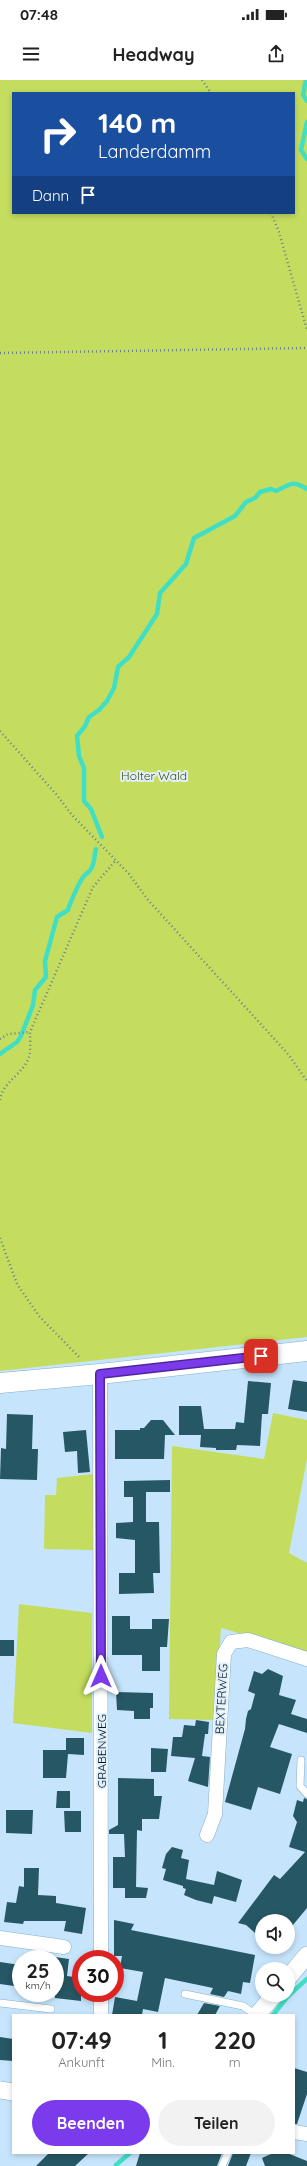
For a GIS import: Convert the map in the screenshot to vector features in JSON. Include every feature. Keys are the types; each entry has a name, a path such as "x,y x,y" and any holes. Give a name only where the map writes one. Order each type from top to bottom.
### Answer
{"main road":[{"path":"0,1383 100,1374 307,1351"}],"street":[{"name":"GRABENWEG","path":"100,1374 101,1950"},
{"name":"BEXTERWEG","path":"207,1835 215,1814 224,1654 231,1642 248,1640 307,1658"},
{"path":"0,1938 64,1947"},
{"path":"295,1970 307,1955"},
{"path":"101,2002 101,2014"},
{"path":"258,2014 268,2002"},
{"path":"0,2090 12,2092"},
{"path":"295,2132 307,2134"}],"lane":[{"path":"301,1760 300,1786 307,1794"},
{"path":"185,1994 243,2006 255,2014"},
{"path":"0,2003 51,2009"},
{"path":"222,2166 228,2154"}],"path":[{"path":"202,80 210,92"},
{"path":"271,214 279,232 307,330"},
{"path":"0,353 307,348"},
{"path":"0,731 56,794 72,815 129,874 148,900 288,1054 307,1081"},
{"path":"0,1100 0,1094 18,1075 29,1057 29,1032 93,887 116,860"},
{"path":"0,1039 8,1034 29,1032"},
{"path":"0,1238 17,1284 39,1316 75,1355 100,1374"}],"green space":[{"name":"Holter Wald","path":"0,80 307,80 307,1337 0,1371"},
{"path":"273,1413 307,1420 307,1459 289,1553 307,1563 307,1653 221,1628 215,1720 169,1719 172,1446 264,1459"},
{"path":"93,1474 93,1550 44,1549 45,1495 56,1495 57,1478"},
{"path":"19,1604 92,1613 92,1733 13,1723"}],"building":[{"path":"293,1380 307,1382 307,1412 288,1409"},
{"path":"248,1381 271,1383 268,1414 262,1414 260,1446 237,1445 236,1450 216,1450 216,1448 200,1447 201,1435 179,1435 179,1406 201,1406 204,1429 235,1429 236,1422 244,1423"},
{"path":"7,1414 33,1415 32,1449 38,1449 37,1480 0,1479 1,1448 6,1449"},
{"path":"151,1420 163,1420 175,1435 165,1435 164,1459 115,1459 115,1430 140,1430 140,1428 144,1428"},
{"path":"86,1430 90,1472 78,1473 77,1451 65,1452 63,1432"},
{"path":"170,1480 170,1492 146,1492 146,1522 159,1522 160,1573 153,1573 154,1593 119,1594 119,1573 135,1573 135,1540 116,1538 116,1523 133,1522 133,1497 124,1497 124,1481"},
{"path":"112,1616 130,1616 130,1629 152,1629 152,1619 169,1619 167,1647 160,1647 160,1671 142,1671 142,1655 112,1655"},
{"path":"0,1640 14,1640 14,1656 0,1656"},
{"path":"268,1669 283,1676 279,1695 296,1700 291,1714 307,1719 307,1733 279,1724 270,1747 292,1754 280,1794 258,1787 251,1810 225,1802 245,1729 248,1711 251,1709 255,1694 248,1691 254,1671 262,1674"},
{"path":"116,1692 153,1693 153,1708 150,1708 150,1719 134,1719 134,1711 117,1710"},
{"path":"196,1720 209,1722 208,1734 205,1734 202,1756 210,1757 208,1787 188,1781 195,1758 171,1756 173,1737 182,1737 184,1725 195,1726"},
{"path":"66,1738 84,1738 84,1755 68,1754 66,1778 43,1778 43,1750 66,1750"},
{"path":"151,1748 168,1749 166,1772 151,1772"},
{"path":"118,1778 154,1779 154,1796 162,1796 159,1819 142,1819 142,1831 137,1830 136,1887 148,1888 146,1898 125,1898 125,1888 113,1888 113,1857 125,1857 124,1834 109,1834 109,1830 118,1825"},
{"path":"57,1791 70,1791 70,1808 56,1808"},
{"path":"304,1798 307,1799 307,1908 295,1923 295,1914 255,1914 255,1933 246,1925 238,1923 274,1875 280,1879 305,1852 289,1847 297,1822 293,1816 297,1800 303,1802"},
{"path":"6,1810 33,1810 32,1834 6,1833"},
{"path":"64,1811 81,1811 81,1832 65,1832"},
{"path":"172,1847 183,1850 181,1858 189,1860 186,1879 214,1885 217,1871 242,1880 236,1902 214,1896 212,1904 196,1900 184,1895 186,1889 183,1888 183,1886 163,1880 166,1869 162,1868 166,1854"},
{"path":"24,1868 39,1868 38,1895 56,1896 56,1903 86,1908 82,1934 64,1931 66,1921 24,1921 23,1924 4,1922 7,1902 16,1903 19,1886 24,1887"},
{"path":"114,1920 134,1924 131,1930 255,1955 250,1983 243,1982 241,1994 228,1991 224,1997 210,1994 213,1988 165,1978 158,2012 143,2009 142,2014 112,2014 114,2002 124,2002 124,1999 137,2001 143,1972 124,1969 124,1950 114,1950"},
{"path":"64,1958 69,1959 67,1976 72,1977 72,2000 64,1999"},
{"path":"0,1962 12,1964 12,1986 0,1984"},
{"path":"204,2003 220,2006 216,2014 198,2014"},
{"path":"0,2037 12,2039 12,2061 0,2060"},
{"path":"295,2068 307,2072 307,2094 297,2124 295,2124"},
{"path":"48,2154 88,2154 75,2166 36,2166"},
{"path":"140,2154 222,2154 217,2166 136,2166"},
{"path":"233,2154 251,2154 246,2166 228,2166"},
{"path":"271,2154 290,2154 307,2161 307,2166 265,2166 262,2158"}],"waterway":[{"path":"306,80 303,95 307,101"},
{"path":"307,122 301,150 307,159"},
{"path":"102,837 91,809 84,801 84,768 79,756 77,736 85,726 89,717 99,710 107,701 114,688 118,667 129,657 157,614 160,593 186,564 194,538 235,516 246,502 255,498 260,492 271,489 276,491 291,484 297,484 307,489"},
{"path":"0,1054 17,1042 21,1036 33,1005 35,990 46,977 45,961 57,917 68,910 80,882 92,867 96,849"},
{"path":"274,2014 288,1996 307,1979"},
{"path":"116,2165 129,2154"}],"route":[{"path":"101,1676 100,1374 261,1356"}]}
